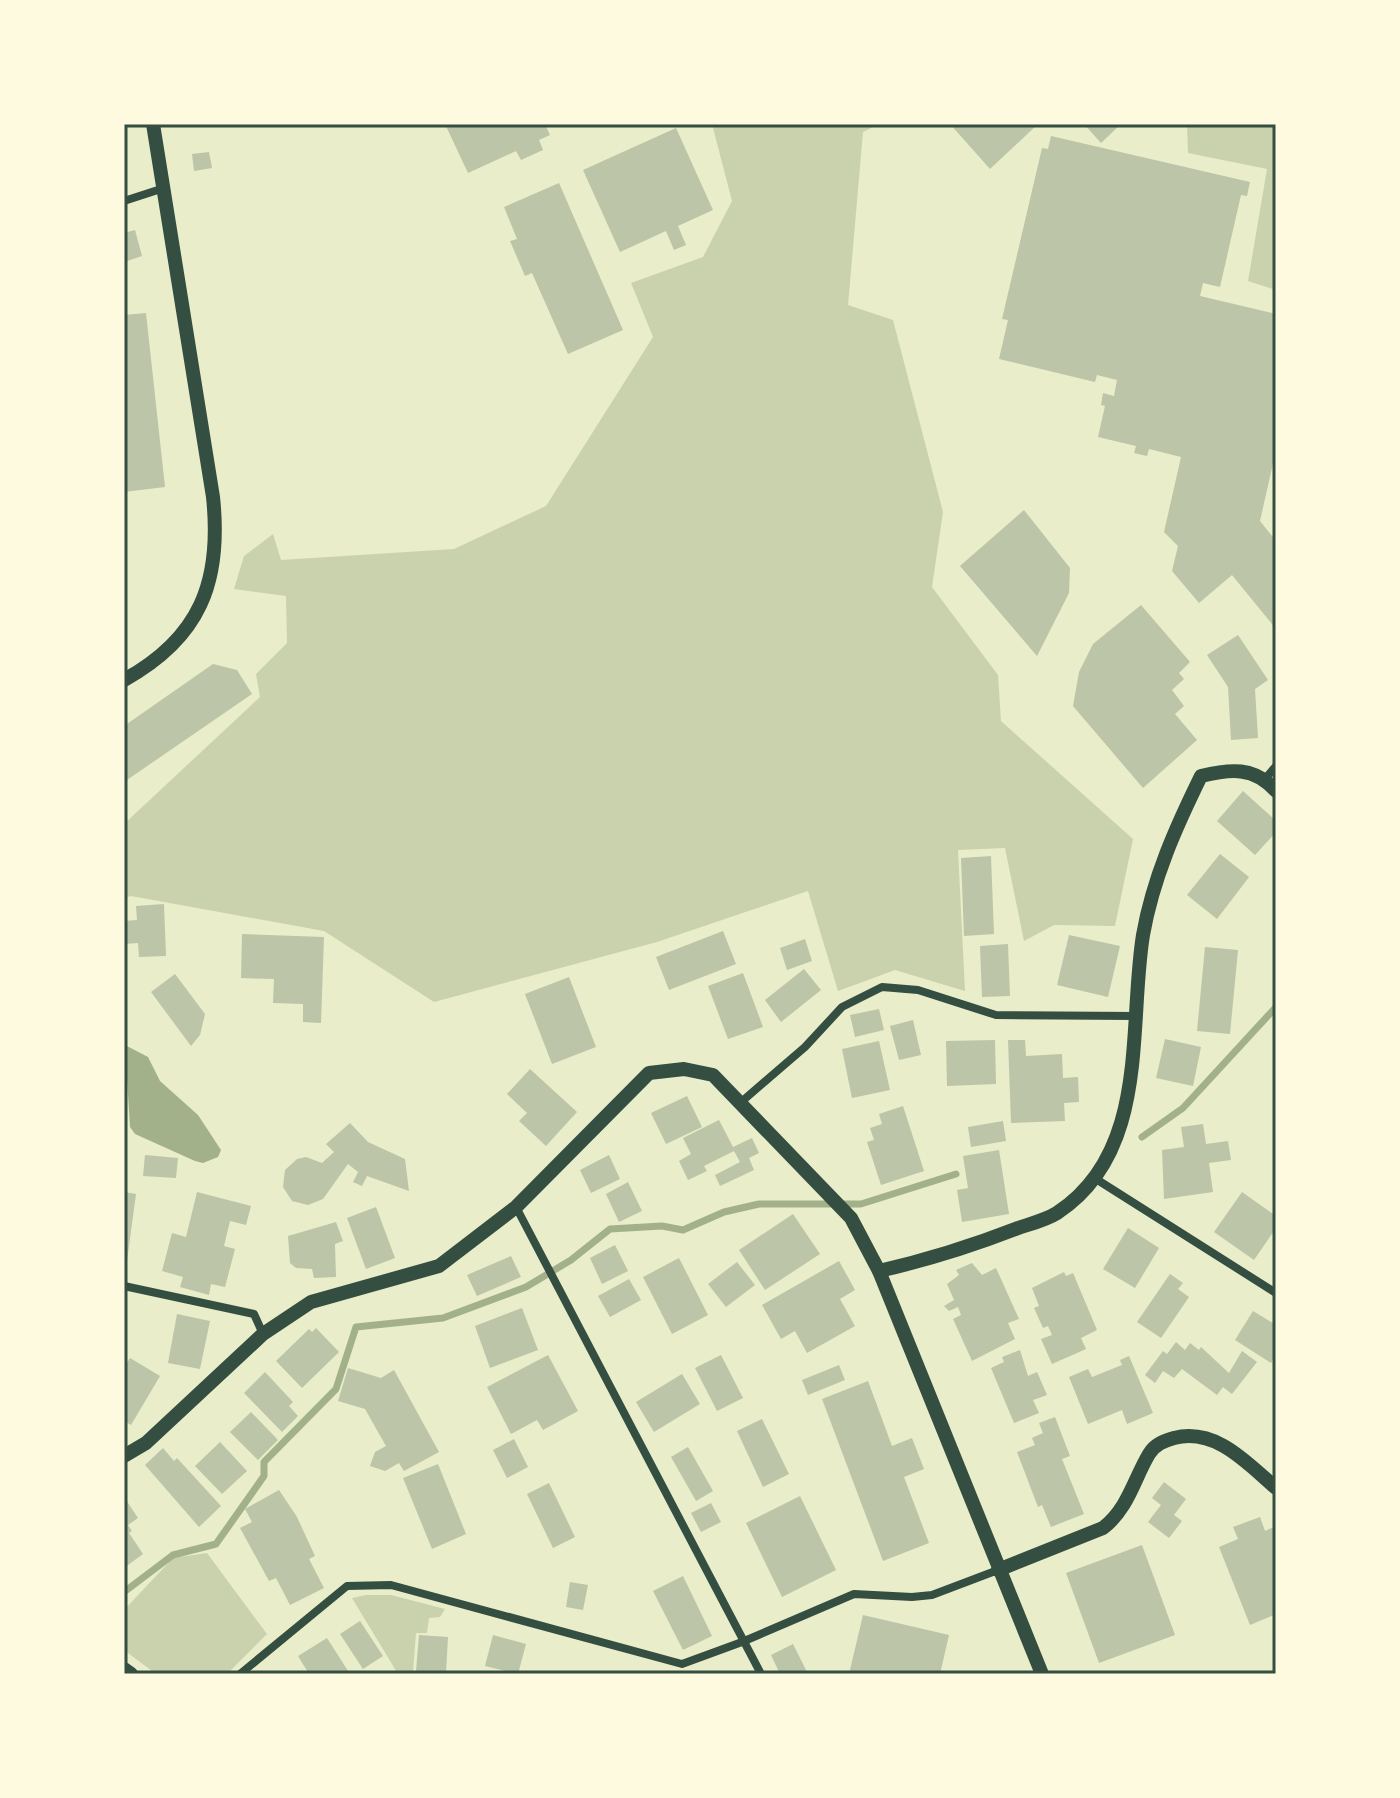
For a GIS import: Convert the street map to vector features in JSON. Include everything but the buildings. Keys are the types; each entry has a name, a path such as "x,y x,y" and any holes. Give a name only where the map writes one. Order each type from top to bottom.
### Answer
{"street":[{"path":"124,680 155,663 193,624 216,557 213,497 153,124"},
{"path":"124,201 165,188"},
{"path":"1265,779 1276,766"},
{"path":"879,1271 948,1255 1057,1214 1096,1179 1118,1134 1132,1074 1143,935 1160,867 1201,776 1233,768 1265,779 1276,791"},
{"path":"740,1103 805,1047 842,1007 882,987 918,990 996,1015 1137,1016"},
{"path":"124,1456 146,1443 263,1334 311,1302 439,1266 516,1207 649,1073 684,1069 713,1075 851,1218 879,1271 1042,1674"},
{"path":"1096,1179 1276,1293"},
{"path":"516,1207 761,1674"},
{"path":"124,1286 254,1314 263,1334"},
{"path":"240,1674 347,1586 391,1585 682,1664 854,1594 932,1595 1103,1528 1114,1519 1150,1451 1161,1442 1181,1436 1217,1441 1276,1488"},
{"path":"124,1669 131,1674"}],"shaded area":[{"path":"712,124 879,124 863,132 848,305 893,320 943,512 932,587 998,675 1001,721 1133,839 1115,926 1054,925 1024,941 1005,848 958,850 965,991 895,970 838,991 808,891 657,942 434,1002 324,931 131,896 124,898 124,824 260,697 256,674 287,643 286,596 234,589 244,556 273,534 281,560 454,549 546,506 653,337 631,283 703,257 732,201"},
{"path":"1187,124 1276,124 1276,290 1248,281 1267,169 1188,153"},
{"path":"125,1045 148,1057 160,1081 198,1115 221,1150 218,1157 203,1163 195,1161 135,1134 130,1127"},
{"path":"207,1553 267,1634 227,1674 156,1674 124,1650 124,1610 173,1558"},
{"path":"391,1595 445,1609 440,1617 429,1618 427,1633 416,1633 413,1671 398,1674 352,1598"}],"waterway":[{"path":"1142,1137 1183,1108 1276,1007"},
{"path":"124,1592 173,1555 216,1544 264,1476 264,1462 336,1389 356,1327 443,1318 526,1287 571,1260 610,1229 662,1226 683,1230 724,1212 759,1204 861,1204 956,1174"}]}
